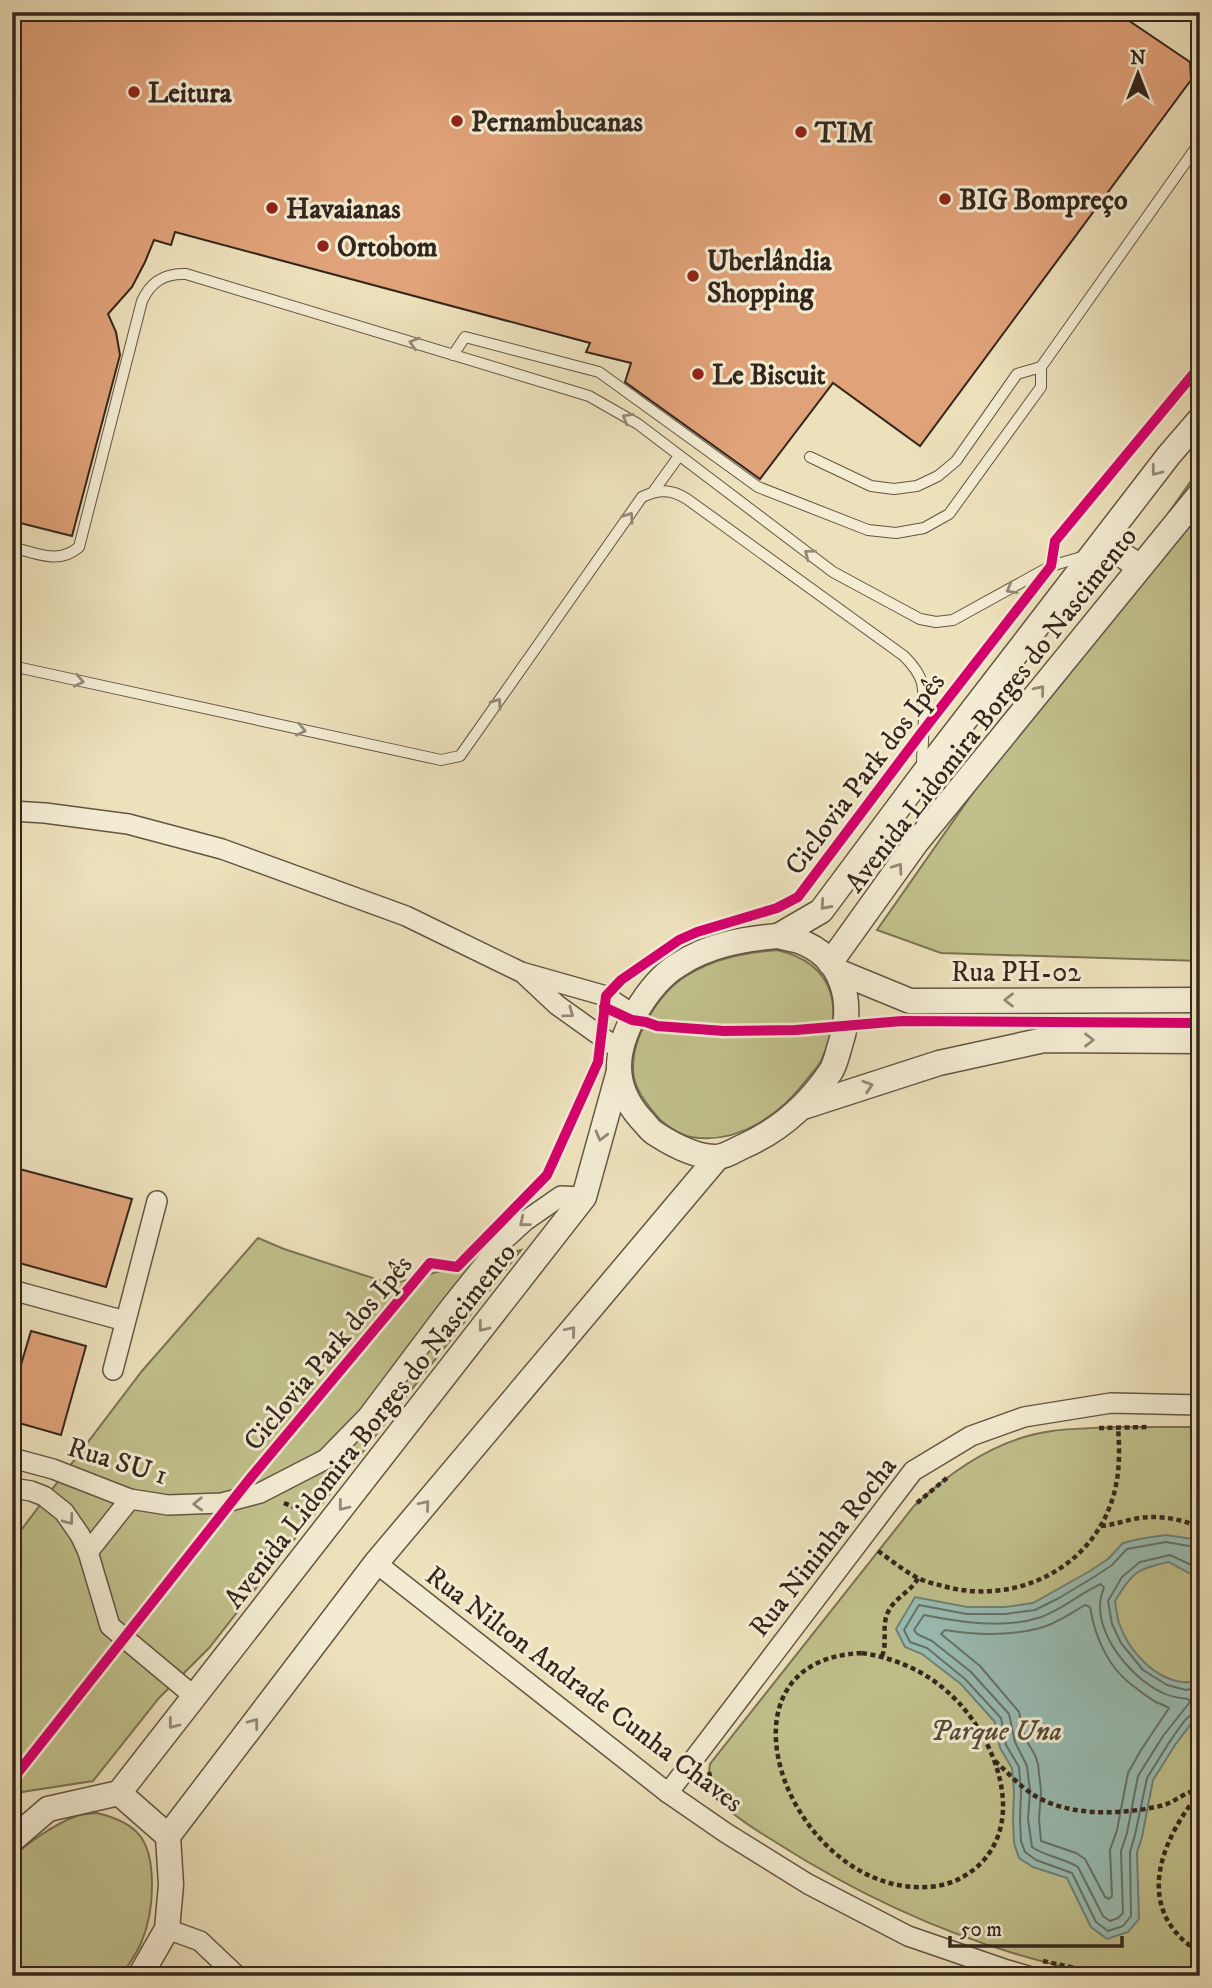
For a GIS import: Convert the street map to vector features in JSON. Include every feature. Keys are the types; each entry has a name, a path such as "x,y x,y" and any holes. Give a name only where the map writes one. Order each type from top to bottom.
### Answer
{"street":[{"name":"Avenida Lidomira Borges do Nascimento","path":"778,936 821,911 1169,455 1200,419"},
{"name":"Avenida Lidomira Borges do Nascimento","path":"834,967 916,843 1200,494"},
{"path":"1099,547 1140,568"},
{"path":"12,811 128,824 222,849 406,916 521,972 606,996 634,1015"},
{"path":"140,1976 167,1929 171,1885 168,1836 376,1563 717,1158 765,1137 803,1107 833,1069 848,1013 845,991 834,967 820,953 800,941 778,936 714,946 676,966 646,995 625,1032 619,1060 629,1106 653,1133 684,1150 717,1158"},
{"name":"Rua PH-02","path":"834,967 910,1001 1200,1000"},
{"path":"521,972 619,1060"},
{"path":"803,1107 939,1063 1044,1040 1200,1041"},
{"name":"Avenida Lidomira Borges do Nascimento","path":"119,1793 584,1197 619,1060"},
{"name":"Rua SU 1","path":"12,1458 53,1469 130,1499 168,1505 232,1501 260,1493 326,1459 367,1417 501,1243 525,1221 561,1196 584,1197"},
{"path":"113,1370 158,1201"},
{"path":"12,1290 125,1321"},
{"name":"Rua Nininha Rocha","path":"668,1793 913,1471 971,1436 1024,1416 1111,1403 1200,1405"},
{"name":"Rua SU 1","path":"12,1488 44,1496 64,1512 88,1552 110,1626 195,1697"},
{"path":"88,1552 130,1499"},
{"name":"Rua Nilton Andrade Cunha Chaves","path":"376,1563 668,1793 808,1884 908,1936 1004,1969 1032,1968"},
{"path":"12,1840 48,1809 119,1793 168,1836"},
{"path":"167,1929 200,1941 237,1976"}],"lane":[{"path":"1191,12 1200,18"},
{"path":"453,355 465,337 599,372 758,487 868,530 897,533 924,528 949,514 1041,387 1041,367 1200,142"},
{"path":"12,547 57,558 72,553 79,547 142,301 154,282 175,273 186,274 589,396 638,424 833,572 919,619 953,621 1051,566 1099,547"},
{"path":"810,457 871,486 894,489 917,486 938,476 956,461 1017,374 1041,367"},
{"path":"653,492 680,456"},
{"path":"12,666 441,760 460,756 642,497 665,491 677,493 687,499 904,656 915,667 922,681 923,697 921,777"}],"path":[{"path":"885,1542 878,1551 918,1578 957,1590 999,1592 1040,1580 1075,1558 1101,1526 1116,1488 1119,1468 1118,1427"},
{"path":"1091,1429 1159,1427"},
{"path":"914,1506 952,1474"},
{"path":"1101,1526 1155,1517 1179,1520 1200,1527"},
{"path":"882,1656 886,1648 883,1636 887,1614 918,1578"},
{"path":"862,1653 882,1656 922,1673 941,1686 973,1720 995,1760 1002,1802 1001,1822 996,1840 976,1868 944,1885 906,1886 876,1878 846,1862 828,1847 805,1820 788,1791 778,1759 776,1729 779,1710 796,1678 809,1667 834,1656 862,1653"},
{"path":"790,1674 796,1678"},
{"path":"995,1760 1030,1792 1049,1803 1083,1810 1115,1812 1165,1806 1190,1790 1200,1791"},
{"path":"710,1764 713,1792 724,1806"},
{"path":"1200,1791 1170,1836 1161,1860 1159,1883 1161,1905 1169,1924 1183,1940 1200,1953"},
{"path":"1032,1968 1075,1969 1111,1976"},
{"path":"1074,1976 1075,1969"}],"green space":[{"path":"1200,468 1200,961 941,953 877,930"},
{"path":"777,950 812,966 823,978 830,992 832,1024 821,1061 785,1104 757,1124 726,1136 709,1138 691,1137 677,1132 656,1115 635,1082 634,1056 649,1016 666,993 697,970 730,957"},
{"path":"258,1238 391,1284 521,1250 209,1648 159,1698 93,1781 22,1792 12,1802 12,1542 142,1371"},
{"name":"Parque Una","path":"1118,1427 1200,1427 1200,1976 1136,1976 1073,1969 995,1947 919,1919 811,1864 737,1817 718,1799 710,1778 710,1764 914,1506 944,1480 995,1448 1032,1435 1052,1431"},
{"path":"97,1813 124,1822 141,1837 146,1846 151,1870 151,1907 139,1947 121,1976 12,1976 12,1859 32,1841 58,1824 77,1816"}],"water":[{"path":"1166,1535 1193,1539 1200,1545 1200,1579 1169,1562 1142,1570 1131,1578 1115,1601 1117,1615 1129,1643 1152,1669 1172,1680 1189,1682 1200,1679 1200,1716 1175,1745 1153,1780 1137,1853 1139,1919 1128,1932 1107,1939 1091,1927 1067,1878 1033,1867 1019,1858 1014,1843 1012,1768 1000,1748 995,1722 961,1684 922,1654 905,1647 896,1629 915,1597 967,1607 1005,1607 1033,1603 1108,1559 1123,1543"}],"building":[{"name":"Uberlândia Shopping","path":"12,12 1116,12 1190,62 1191,80 920,446 833,383 760,479 625,382 631,363 586,352 590,343 175,232 171,245 154,240 132,287 108,314 116,332 120,355 72,536 12,521"},
{"path":"12,1167 132,1199 106,1287 12,1261"},
{"path":"31,1331 86,1346 61,1435 12,1421 12,1395"}],"cycle path":[{"name":"Ciclovia Park dos Ipês","path":"12,1780 248,1481 430,1263 457,1267 547,1175 598,1062 606,996 621,980 679,940 777,908 798,897 1051,566 1055,541 1200,366"},
{"path":"604,1007 632,1020 657,1026 724,1031 796,1030 902,1021 1200,1023"}],"place":[{"name":"Leitura","path":"134,92"},
{"name":"Pernambucanas","path":"457,121"},
{"name":"TIM","path":"801,132"},
{"name":"BIG Bompreço","path":"945,199"},
{"name":"Havaianas","path":"272,208"},
{"name":"Ortobom","path":"323,246"},
{"name":"Uberlândia Shopping","path":"693,276"},
{"name":"Le Biscuit","path":"698,374"}]}
